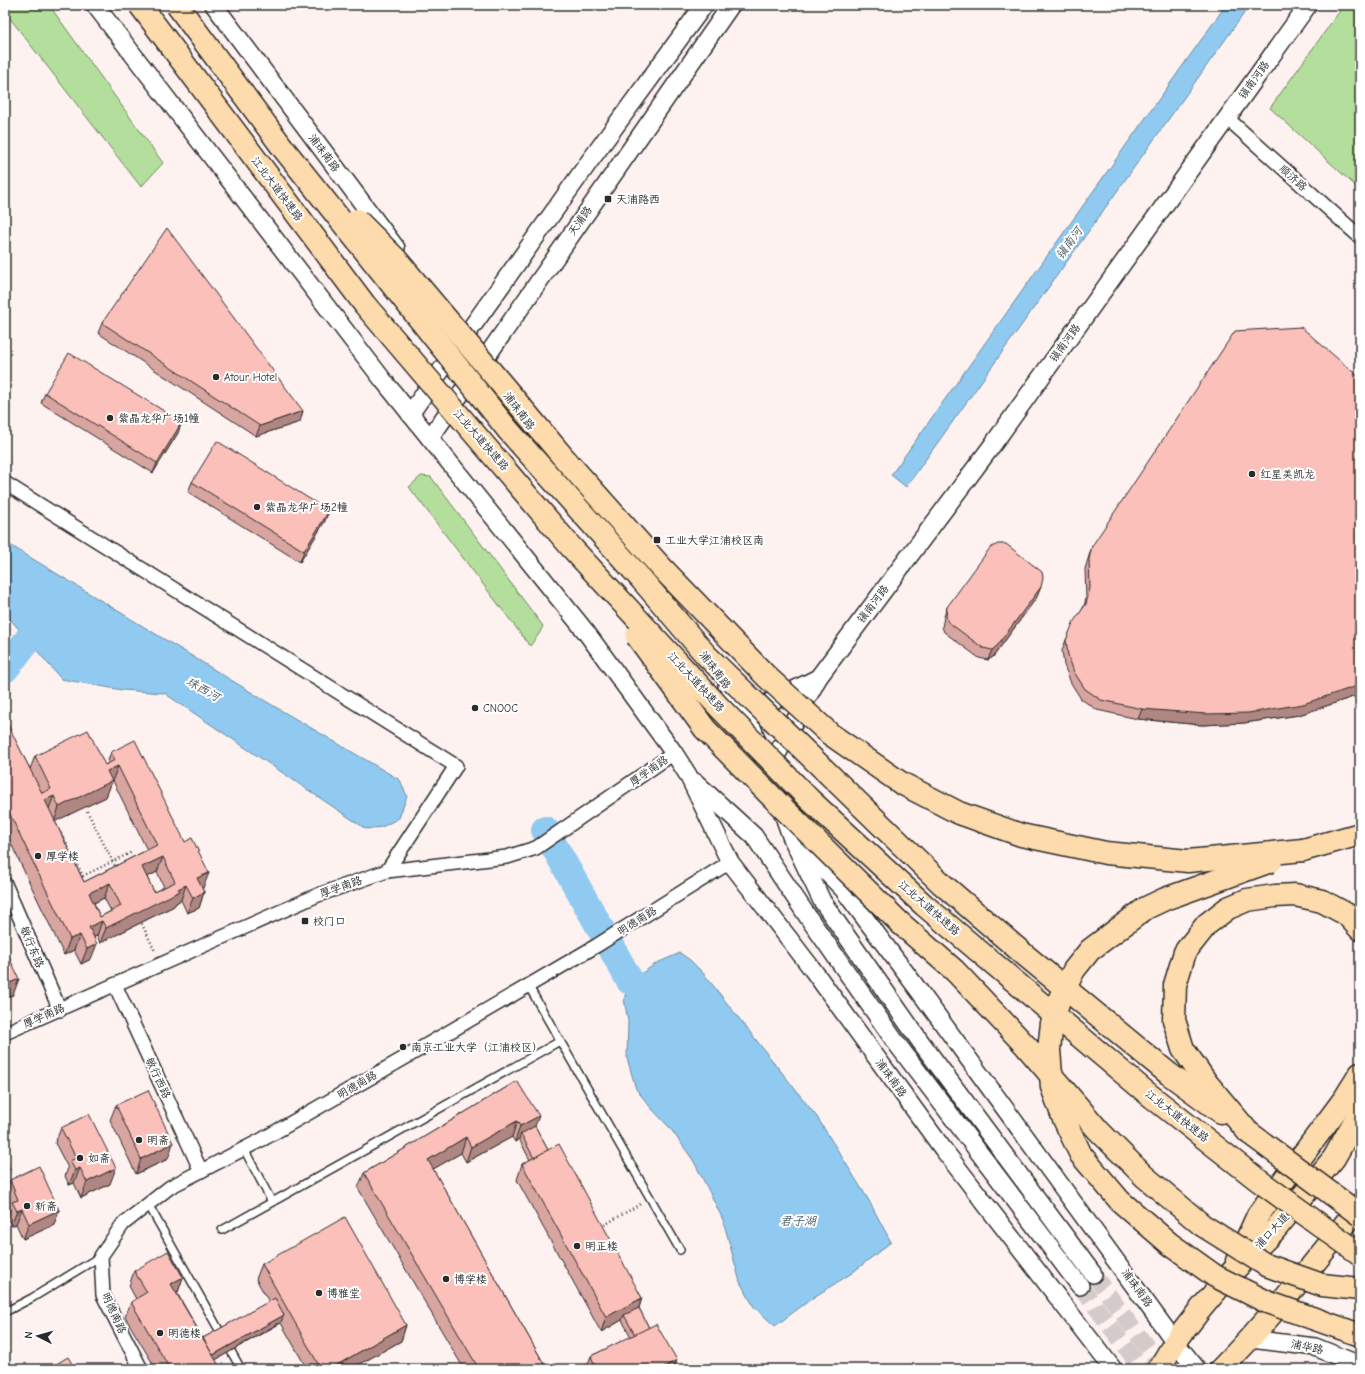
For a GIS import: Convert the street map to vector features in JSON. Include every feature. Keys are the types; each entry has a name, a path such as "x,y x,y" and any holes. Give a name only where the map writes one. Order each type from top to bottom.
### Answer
{"highway":[{"name":"江北大道快速路","path":"140,5 365,305 571,547 719,707 805,795 924,905 1147,1093 1258,1180 1360,1254"},
{"path":"176,5 283,148 508,430 642,580 706,655 942,884 1026,956 1169,1074 1360,1215"},
{"path":"283,148 396,259 564,458 660,566 767,678 830,734 901,783 953,810 1021,835 1106,853 1188,860 1303,850"},
{"path":"571,547 705,729 780,806 899,922 955,971 1026,1046 1098,1130 1144,1176 1202,1225 1266,1265 1322,1285 1360,1289"},
{"path":"1360,834 1303,850 1165,899 1146,908 1090,950 1074,970 1060,998 1052,1023 1049,1050 1052,1087 1063,1117 1081,1155 1120,1201 1170,1244 1215,1276 1267,1302 1360,1334"},
{"path":"1248,1132 1206,1082 1183,1049 1174,1020 1175,985 1185,952 1207,924 1228,908 1247,900 1275,896 1295,895 1322,901 1346,914 1360,929"},
{"path":"1231,1273 1258,1215 1309,1148 1345,1098 1360,1074"},
{"name":"浦口大道","path":"1159,1369 1175,1342 1199,1311 1231,1273 1273,1232 1334,1158 1360,1112"},
{"path":"1221,1369 1251,1339 1315,1264 1360,1205"}],"street":[{"name":"浦珠南路","path":"95,5 202,146 410,414 586,632 674,753 688,775 730,862 810,966 943,1149 1113,1369"},
{"name":"浦珠南路","path":"214,5 747,713 791,836 822,901 920,1040 1093,1274"},
{"path":"410,414 589,162 704,5"},
{"name":"天浦路","path":"430,438 731,5"},
{"name":"镇南河路","path":"768,772 818,678 991,446 1308,5"},
{"name":"顺济路","path":"1227,118 1360,237"},
{"path":"5,483 456,766 387,871"},
{"path":"747,713 818,678"},
{"name":"厚学南路","path":"5,1033 60,1010 318,894 387,871 507,857 536,848 576,822 674,753"},
{"name":"浦珠南路","path":"688,775 754,836 808,917 897,1044 1080,1286"},
{"name":"浦珠南路","path":"791,836 843,889 1175,1342 1197,1369"},
{"name":"明德南路","path":"141,1369 104,1295 101,1256 122,1224 170,1187 244,1149 401,1060 596,946 730,862"},
{"name":"敏行东路","path":"5,884 60,1010"},
{"name":"敏行西路","path":"115,985 201,1171"},
{"name":"浦华路","path":"1251,1339 1315,1347 1360,1365"}],"lane":[{"path":"528,986 680,1250"},
{"path":"222,1230 560,1041"},
{"path":"244,1149 272,1202"},
{"path":"148,1204 241,1369"},
{"path":"5,1312 51,1287 101,1256"}],"path":[{"path":"88,811 116,868"},
{"path":"58,828 82,876 132,852"},
{"path":"139,916 162,964"},
{"path":"5,1158 11,1173"},
{"path":"598,1229 650,1198"}],"green space":[{"path":"5,5 49,5 163,163 141,187 5,12"},
{"path":"1344,5 1360,5 1360,190 1270,108"},
{"path":"421,476 431,477 543,626 530,646 409,487"}],"water":[{"name":"镇南河","path":"1226,5 1250,5 906,487 891,475"},
{"name":"珠西河","path":"5,542 272,705 400,780 407,796 399,818 382,827 366,829 164,693 122,690 61,679 5,613"},
{"name":"君子湖","path":"680,953 690,960 704,974 817,1117 868,1199 891,1242 852,1273 814,1297 775,1326 754,1307 740,1282 723,1220 710,1193 693,1160 670,1128 636,1089 627,1058 628,1021 624,999 630,981 657,963"}],"building":[{"name":"Atour Hotel","path":"167,228 303,411 260,426 102,323"},
{"name":"红星美凯龙","path":"1301,327 1360,378 1360,685 1303,704 1248,713 1206,714 1142,709 1101,700 1085,689 1074,672 1068,655 1066,640 1074,621 1086,604 1090,588 1089,559 1092,546 1235,331"},
{"name":"紫晶龙华广场1幢","path":"69,353 182,422 157,463 45,393"},
{"name":"紫晶龙华广场2幢","path":"217,441 329,511 304,551 192,482"},
{"path":"998,544 1006,544 1042,572 1043,578 1041,587 997,646 992,650 983,648 948,622 946,616 947,607 990,548"},
{"name":"厚学楼","path":"5,721 42,793 51,789 35,756 88,730 105,765 115,760 111,752 135,740 185,842 192,838 209,873 197,878 204,892 193,898 186,885 178,889 180,891 106,928 102,921 89,927 97,944 87,949 80,935 70,939 5,804","holes":["118,766 157,845 84,882 45,800 54,796 59,807 112,781 107,771","163,857 175,882 154,892 142,867","110,883 121,906 100,917 89,893"]},
{"path":"5,948 19,979 5,985"},
{"name":"博学楼","path":"517,1081 539,1116 520,1126 517,1121 471,1147 466,1137 428,1160 547,1369 479,1369 364,1173"},
{"path":"148,1090 173,1143 141,1159 116,1105"},
{"path":"89,1114 116,1168 87,1182 80,1168 75,1170 70,1161 76,1158 61,1128"},
{"path":"535,1126 548,1150 534,1158 521,1134"},
{"name":"明正楼","path":"559,1144 642,1298 606,1317 522,1164"},
{"path":"39,1166 59,1210 29,1224 22,1209 17,1211 12,1202 18,1200 10,1180"},
{"name":"博雅堂","path":"345,1217 406,1325 330,1369 321,1369 262,1264"},
{"name":"明德楼","path":"168,1251 183,1277 171,1284 221,1369 170,1369 131,1302 147,1292 134,1271"},
{"path":"275,1298 284,1315 213,1355 203,1338"},
{"path":"639,1308 649,1328 635,1335 624,1315"},
{"path":"656,1324 677,1360 660,1369 589,1369 595,1366 591,1356"},
{"path":"68,1357 75,1369 48,1369"}],"waterway":[{"path":"5,669 51,610"},
{"path":"545,830 630,981"}],"tunnel":[{"path":"1093,1274 1163,1369"},
{"path":"1080,1286 1142,1369"}],"place":[{"name":"天浦路西","path":"608,199"},
{"name":"Atour Hotel","path":"216,377"},
{"name":"紫晶龙华广场1幢","path":"110,418"},
{"name":"红星美凯龙","path":"1252,474"},
{"name":"紫晶龙华广场2幢","path":"257,507"},
{"name":"工业大学江浦校区南","path":"657,540"},
{"name":"CNOOC","path":"475,708"},
{"name":"厚学楼","path":"38,856"},
{"name":"校门口","path":"305,921"},
{"name":"南京工业大学（江浦校区）","path":"403,1047"},
{"name":"明斋","path":"139,1140"},
{"name":"如斋","path":"80,1158"},
{"name":"新斋","path":"27,1206"},
{"name":"明正楼","path":"577,1246"},
{"name":"博学楼","path":"446,1279"},
{"name":"博雅堂","path":"319,1293"},
{"name":"明德楼","path":"160,1333"}]}
